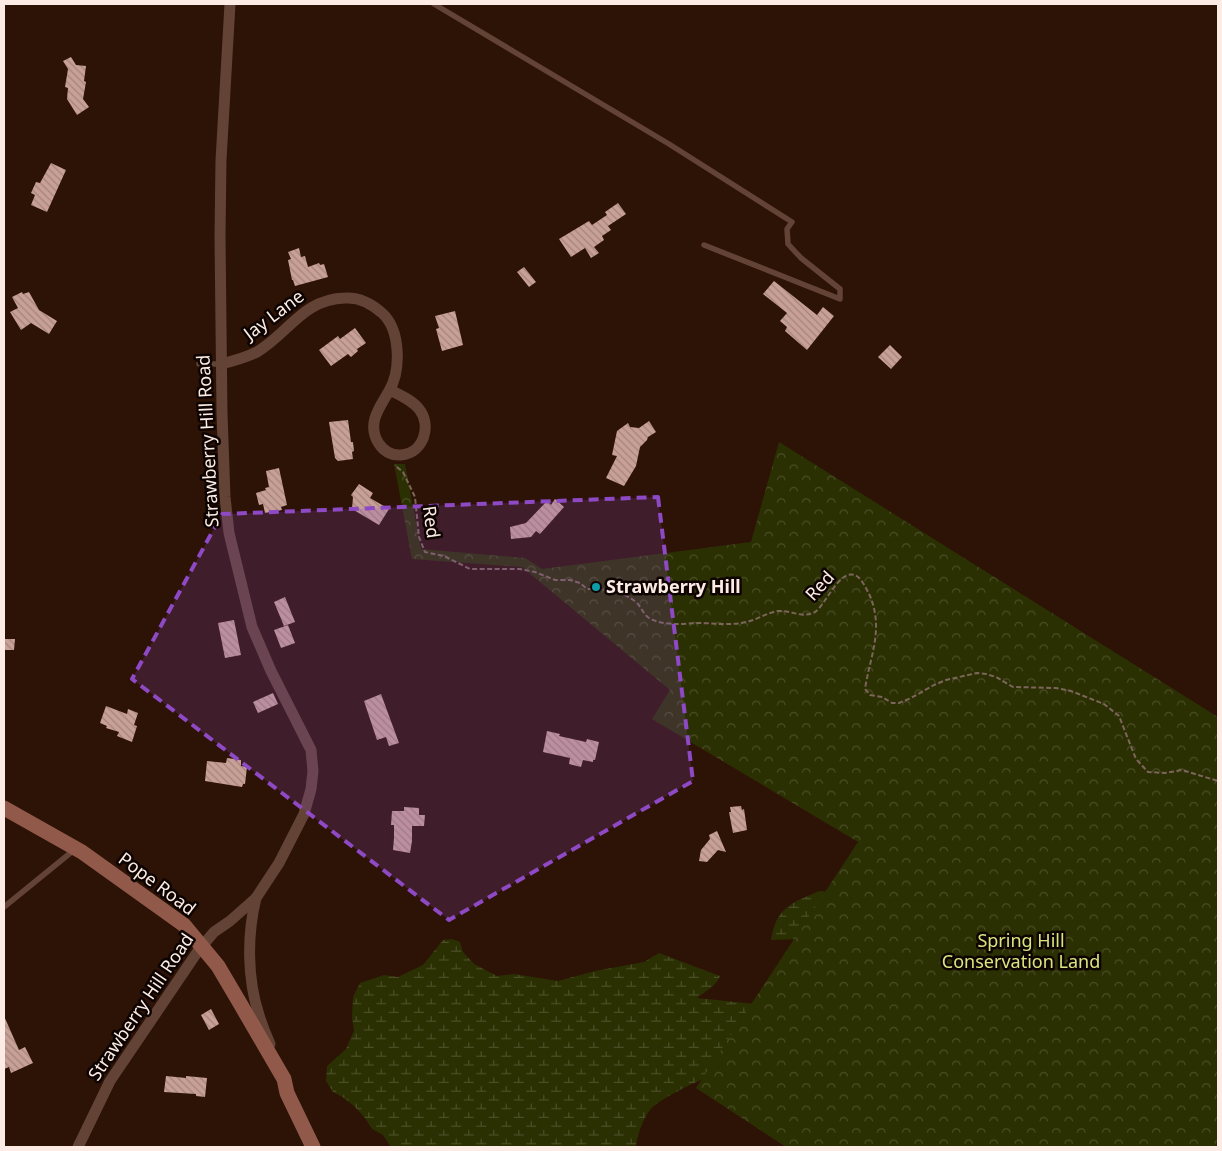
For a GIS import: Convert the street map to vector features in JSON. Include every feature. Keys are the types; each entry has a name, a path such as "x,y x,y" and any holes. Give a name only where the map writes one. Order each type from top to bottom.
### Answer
{"street":[{"name":"Strawberry Hill Road","path":"78,1147 110,1081 202,946 214,932 230,921 256,898 279,863 304,814 312,789 311,750 271,671 252,627 229,533 225,497 221,364 221,160 230,4"},
{"name":"Jay Lane","path":"221,364 243,358 258,351 315,304 334,298 353,297 369,303 384,314 394,330 397,344 397,363 390,390 375,415 373,428 374,435 380,445 388,452 401,455 414,450 422,442 425,422 420,410 415,405 390,390"},
{"name":"Pope Road","path":"4,808 76,848 184,925 218,966 284,1079"},
{"name":"Pope Road","path":"256,898 252,917 250,970 258,1015 284,1079 287,1093 314,1147"}],"lane":[{"path":"434,4 669,144 792,222 787,229 788,244 801,258 840,289 840,299 704,245"},
{"path":"199,364 221,364"},
{"path":"4,907 76,848"}],"path":[{"name":"Red","path":"396,466 403,472 415,497 423,550 444,556 470,569 520,569 535,572 555,580 570,580 580,583 587,589 606,590 623,594 637,604 648,617 664,623 681,624 744,623 776,611 805,615 816,611 824,603 834,587 846,575 854,574 868,591 874,607 876,624 873,656 865,689 870,695 882,697 892,703 898,703 940,682 977,673 991,676 1013,687 1056,688 1071,691 1104,704 1119,716 1136,759 1148,772 1165,773 1182,770 1218,781"}],"highlighted area":[{"path":"658,497 693,781 449,920 132,679 222,514"}],"green space":[{"name":"Spring Hill Conservation Land","path":"779,442 1218,717 1218,1147 786,1147 696,1088 858,842 652,719 670,690 522,567 412,559 394,464 405,464 421,549 525,558 542,569 751,542"},
{"path":"819,891 831,892 712,1075 654,1106 647,1114 643,1123 636,1147 391,1147 383,1135 372,1129 355,1107 333,1092 326,1081 327,1066 346,1049 354,1031 352,1017 353,997 360,983 384,975 398,977 423,965 443,940 452,939 460,942 463,952 474,964 497,976 514,974 558,981 595,971 644,962 659,953 720,976 713,986 697,998 756,1004 799,939 771,940 777,920 781,913 793,903"}],"building":[{"path":"71,57 76,65 86,66 83,99 89,107 77,115 67,99 68,88 65,87 68,69 63,61"},
{"path":"51,163 66,170 47,212 31,205 35,195 31,193 36,182 40,183"},
{"path":"618,203 626,214 608,226 611,230 602,236 604,240 594,247 599,253 591,258 585,248 571,257 559,239 589,221 592,225 607,215 605,212"},
{"path":"299,248 301,257 305,256 308,267 319,263 320,265 324,264 328,277 295,286 292,280 288,260 291,259 288,252"},
{"path":"524,267 536,282 529,287 517,272"},
{"path":"774,281 817,315 823,307 834,316 807,350 785,331 787,327 780,321 787,313 763,294"},
{"path":"22,292 23,294 29,292 39,310 57,321 49,334 31,323 21,330 10,312 18,308 12,297"},
{"path":"455,311 463,345 442,351 436,329 439,328 435,316"},
{"path":"355,328 366,343 357,349 358,351 351,357 348,354 331,366 319,350 338,336 340,339"},
{"path":"890,345 902,357 891,369 878,357"},
{"path":"348,420 351,442 353,442 353,459 338,461 335,458 329,422"},
{"path":"649,421 656,432 648,437 640,447 636,466 624,486 606,478 617,456 612,455 617,431 628,423 630,427 639,428"},
{"path":"279,468 287,505 281,507 282,510 265,513 263,504 259,505 256,493 269,487 266,471"},
{"path":"359,484 373,493 370,498 389,509 379,525 352,509 353,497 351,495"},
{"path":"555,499 564,507 540,534 536,531 531,537 511,539 510,527 526,523 547,501 551,505"},
{"path":"285,597 295,622 284,626 274,602"},
{"path":"234,620 241,655 225,658 218,623"},
{"path":"288,625 295,643 281,648 274,630"},
{"path":"4,639 15,639 14,650 4,650"},
{"path":"273,693 278,704 258,713 253,702"},
{"path":"381,694 399,743 389,746 386,737 377,740 364,701"},
{"path":"106,706 127,714 128,709 138,713 134,725 137,726 132,742 117,736 119,732 106,728 107,726 100,723"},
{"path":"547,731 560,734 559,736 586,742 587,739 599,742 595,760 593,762 583,760 581,767 569,764 570,758 543,752"},
{"path":"227,758 241,760 241,766 247,767 245,784 242,787 205,781 207,761 226,763"},
{"path":"741,806 742,810 744,809 747,830 733,833 729,812 731,812 730,807"},
{"path":"404,807 419,808 419,815 425,815 424,826 412,826 410,853 393,850 394,825 391,825 392,811 404,811"},
{"path":"717,831 726,852 718,850 707,862 699,861 701,850 710,839 709,835"},
{"path":"211,1009 219,1024 209,1030 201,1015"},
{"path":"4,1016 19,1050 25,1047 33,1063 11,1073 9,1067 4,1069"},
{"path":"166,1076 207,1078 205,1097 196,1096 196,1094 164,1092"}],"place":[{"name":"Strawberry Hill","path":"596,587"}]}
